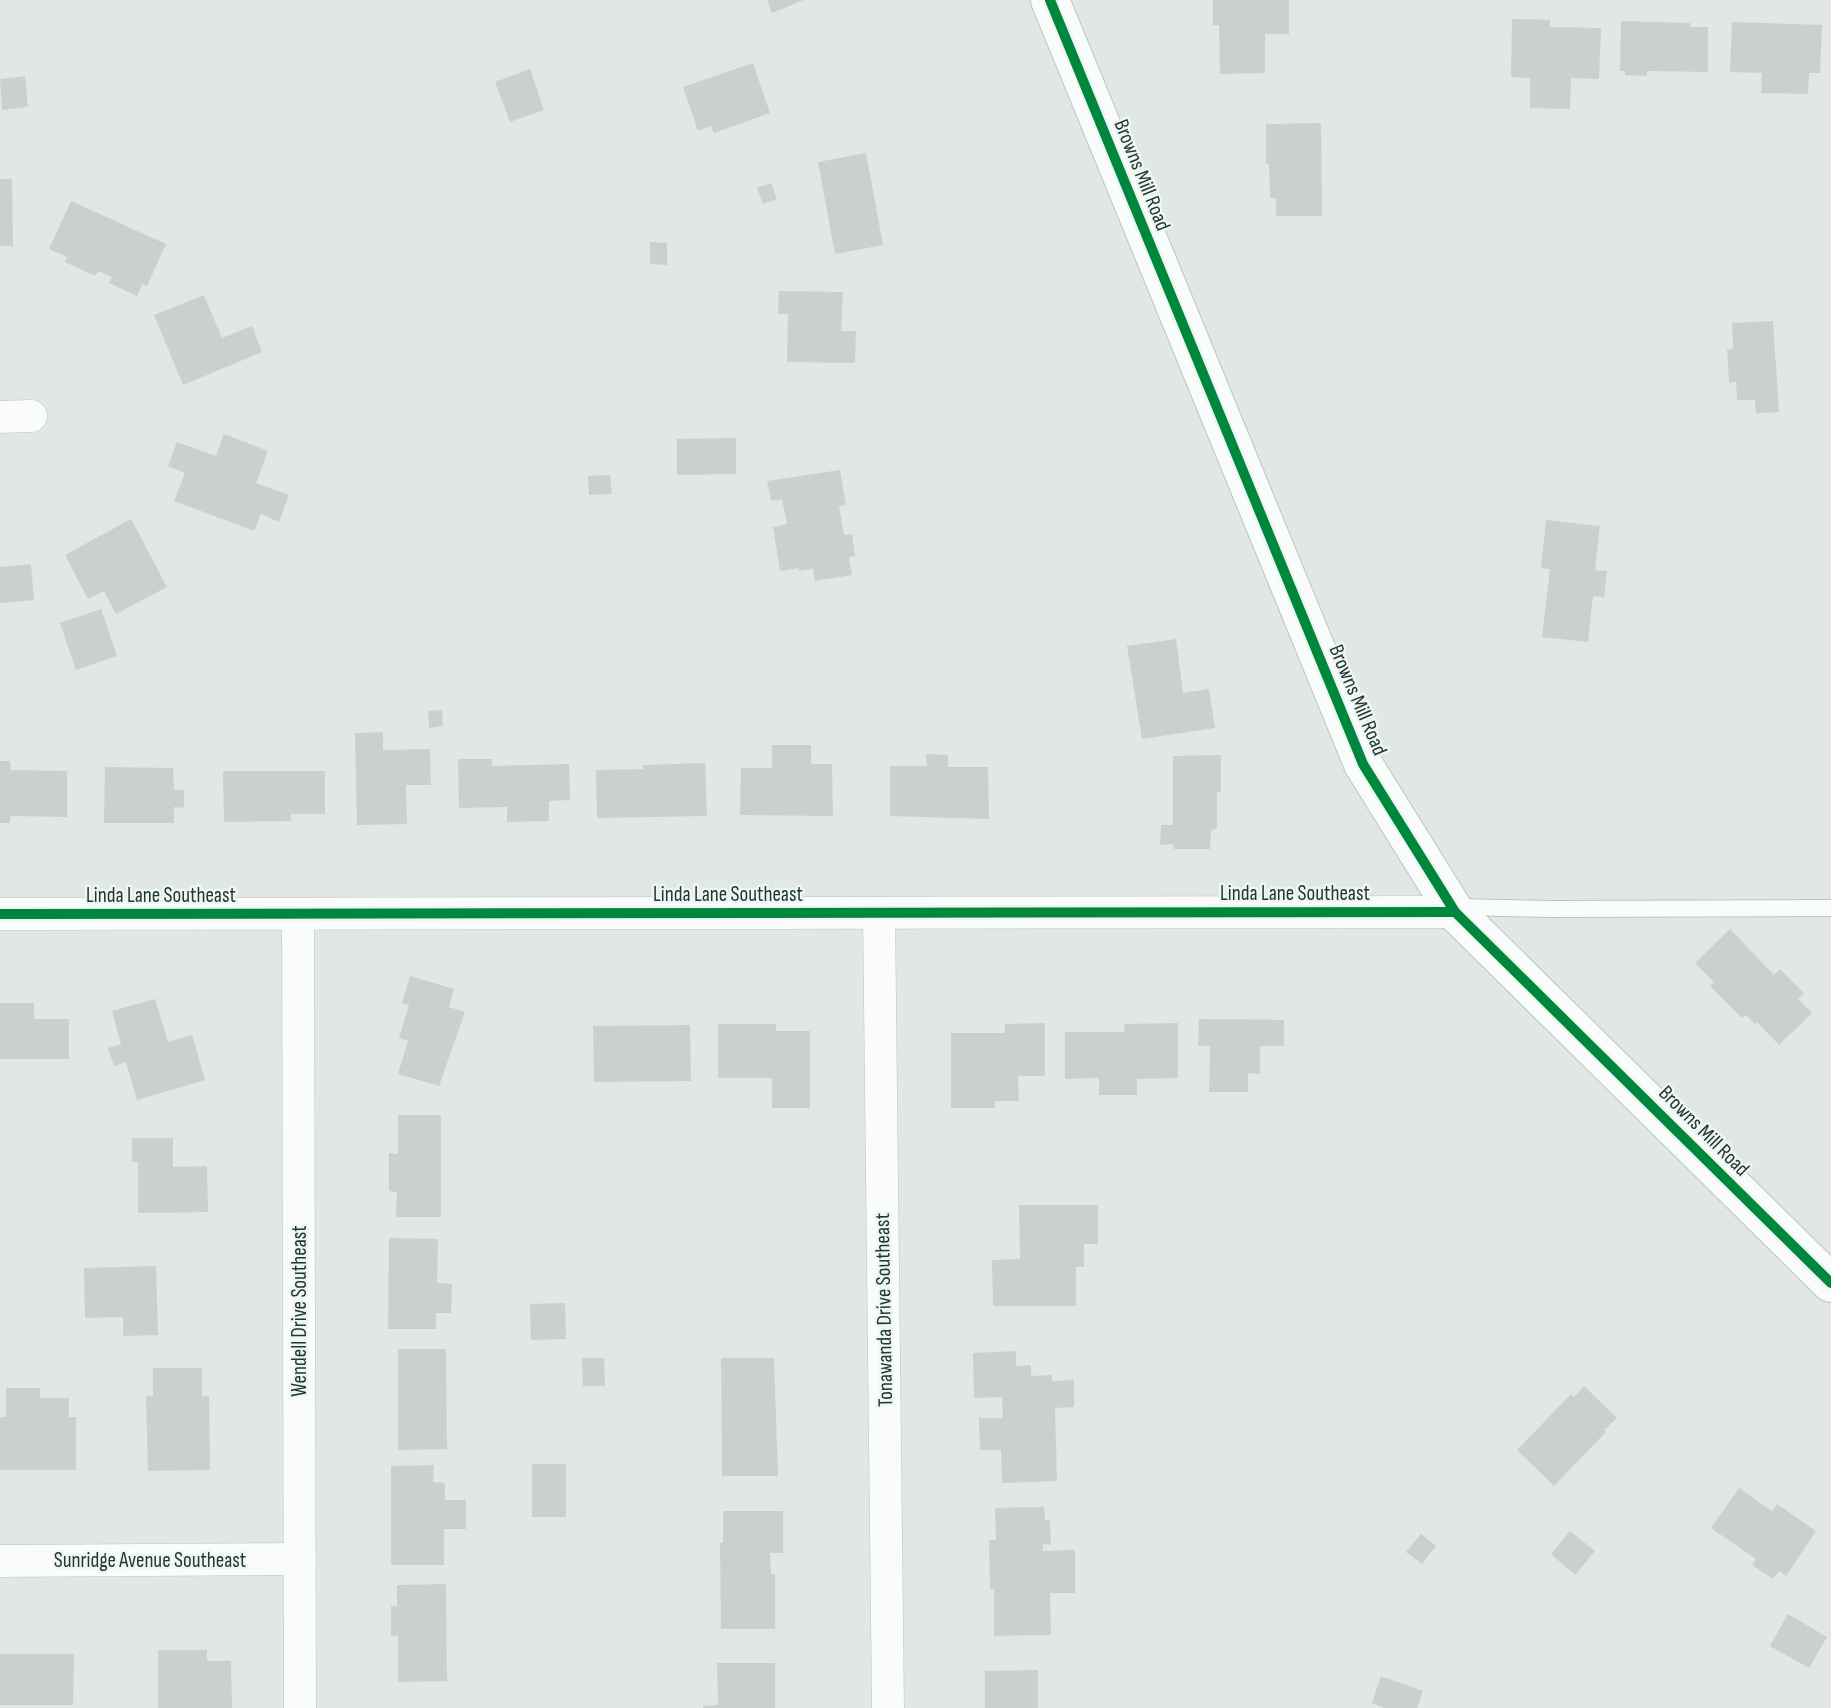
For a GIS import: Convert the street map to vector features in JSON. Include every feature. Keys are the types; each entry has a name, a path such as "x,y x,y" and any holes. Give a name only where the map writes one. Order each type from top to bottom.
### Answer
{"street":[{"name":"Browns Mill Road","path":"1050,0 1363,764 1454,909 1831,1283"},
{"path":"0,417 31,416"},
{"name":"Linda Lane Southeast","path":"0,914 1454,909"},
{"name":"Tonawanda Drive Southeast","path":"879,913 888,1708"},
{"name":"Wendell Drive Southeast","path":"298,914 300,1708"},
{"name":"Sunridge Avenue Southeast","path":"0,1561 300,1559"}],"lane":[{"path":"1454,909 1831,908"}],"building":[{"path":"767,0 804,0 772,13"},
{"path":"1213,0 1289,0 1289,34 1265,34 1265,73 1220,74 1219,25 1213,25"},
{"path":"1512,19 1550,20 1550,27 1601,28 1599,79 1571,78 1570,109 1530,108 1530,78 1511,77"},
{"path":"1621,21 1690,23 1690,27 1708,27 1708,72 1647,71 1647,76 1625,75 1625,71 1620,71"},
{"path":"1732,22 1822,25 1820,73 1809,73 1808,94 1761,93 1762,73 1730,72"},
{"path":"753,63 770,113 714,133 711,126 698,131 683,87"},
{"path":"530,69 544,110 510,122 495,82"},
{"path":"25,76 28,107 2,110 0,79"},
{"path":"1321,123 1322,216 1276,216 1276,198 1270,198 1269,164 1266,164 1266,124"},
{"path":"866,153 883,245 835,254 818,162"},
{"path":"0,179 12,179 13,246 0,246"},
{"path":"771,183 777,199 763,204 757,188"},
{"path":"71,201 166,244 147,286 142,284 137,296 109,283 112,277 98,271 95,276 65,262 67,257 49,249"},
{"path":"650,242 667,243 667,265 650,264"},
{"path":"779,291 843,292 841,331 856,331 855,363 787,362 788,314 778,314"},
{"path":"204,295 222,338 252,326 262,352 183,385 154,315"},
{"path":"1773,321 1779,412 1756,413 1755,400 1737,400 1736,382 1729,383 1727,350 1733,349 1732,323"},
{"path":"224,434 268,451 256,483 289,495 279,522 261,514 254,531 174,501 185,473 168,466 177,442 216,456"},
{"path":"736,438 736,474 677,475 677,439"},
{"path":"840,470 846,505 839,506 844,535 852,534 855,556 849,557 852,575 815,581 813,569 780,571 773,527 787,524 782,499 771,501 767,481"},
{"path":"610,475 612,494 589,495 588,476"},
{"path":"131,519 167,587 116,614 104,591 88,599 65,555"},
{"path":"1546,520 1600,526 1595,570 1607,571 1604,597 1593,596 1588,642 1542,637 1550,569 1541,568"},
{"path":"31,564 34,600 0,603 0,567"},
{"path":"101,609 117,656 76,670 60,623"},
{"path":"1176,639 1183,693 1209,689 1215,728 1142,739 1127,646"},
{"path":"442,710 443,726 429,728 428,711"},
{"path":"383,732 383,750 430,749 431,785 406,785 407,824 357,825 355,733"},
{"path":"772,745 811,745 811,764 832,764 833,816 740,815 741,768 772,768"},
{"path":"926,754 948,755 948,767 988,767 989,819 890,816 890,766 927,766"},
{"path":"1221,755 1217,829 1211,830 1210,849 1174,849 1173,844 1160,845 1161,825 1173,825 1173,756"},
{"path":"458,759 492,759 492,766 569,764 570,800 549,801 549,821 507,822 507,807 459,808"},
{"path":"0,761 10,761 11,770 67,771 67,817 10,816 10,823 0,823"},
{"path":"705,763 707,816 597,818 596,770"},
{"path":"105,767 173,768 174,790 184,790 184,808 174,807 174,823 104,823"},
{"path":"223,771 325,771 325,814 291,814 291,821 224,822"},
{"path":"1730,929 1774,975 1780,969 1804,993 1798,999 1812,1013 1779,1045 1757,1022 1755,1024 1746,1015 1742,1018 1710,986 1714,982 1695,963"},
{"path":"410,976 454,989 449,1007 465,1012 439,1086 398,1074 408,1041 399,1038 409,1005 402,1003"},
{"path":"155,999 168,1042 192,1035 205,1080 137,1100 126,1062 114,1066 108,1048 121,1044 112,1011"},
{"path":"0,1003 34,1003 34,1019 69,1019 69,1059 0,1059"},
{"path":"1199,1019 1284,1020 1284,1046 1260,1046 1260,1074 1248,1073 1248,1092 1209,1092 1210,1046 1198,1046"},
{"path":"1045,1023 1045,1076 1018,1076 1019,1101 995,1101 995,1108 951,1108 951,1033 1005,1033 1005,1024"},
{"path":"1178,1023 1178,1078 1137,1079 1137,1095 1099,1095 1099,1078 1065,1079 1065,1032 1125,1032 1124,1024"},
{"path":"718,1024 776,1024 776,1031 810,1031 810,1108 772,1108 772,1078 718,1078"},
{"path":"690,1025 691,1081 594,1082 593,1026"},
{"path":"398,1115 441,1115 441,1217 396,1217 397,1192 389,1191 389,1153 398,1154"},
{"path":"132,1138 173,1138 173,1167 207,1166 208,1212 138,1213 138,1162 132,1162"},
{"path":"1019,1205 1098,1205 1098,1244 1084,1244 1084,1267 1076,1267 1076,1306 993,1306 992,1260 1020,1259"},
{"path":"389,1238 438,1239 437,1283 452,1284 451,1313 436,1313 436,1329 388,1329"},
{"path":"156,1266 158,1335 123,1336 123,1317 85,1318 84,1268"},
{"path":"565,1303 566,1339 531,1340 530,1304"},
{"path":"398,1349 446,1349 447,1449 398,1450"},
{"path":"1016,1351 1016,1366 1031,1365 1031,1376 1052,1375 1052,1381 1074,1380 1074,1407 1055,1408 1057,1481 1002,1483 1001,1450 980,1450 979,1418 1003,1418 1002,1397 974,1398 973,1353"},
{"path":"582,1358 604,1358 605,1386 583,1386"},
{"path":"721,1358 774,1358 778,1476 722,1476"},
{"path":"153,1368 202,1368 202,1396 209,1396 210,1470 148,1471 146,1396 153,1396"},
{"path":"1584,1386 1617,1418 1554,1486 1517,1450 1571,1394 1574,1397"},
{"path":"6,1388 40,1388 40,1398 69,1398 69,1417 76,1417 76,1470 0,1470 0,1417 6,1417"},
{"path":"532,1464 566,1464 566,1517 532,1517"},
{"path":"434,1465 433,1482 445,1483 445,1500 466,1500 466,1529 444,1529 444,1565 391,1565 391,1466"},
{"path":"1739,1488 1772,1511 1777,1504 1816,1531 1786,1576 1779,1571 1773,1579 1752,1565 1756,1559 1711,1528"},
{"path":"1044,1507 1045,1520 1050,1520 1051,1545 1043,1544 1043,1551 1075,1550 1075,1593 1050,1593 1051,1635 994,1636 994,1589 990,1589 989,1540 996,1540 995,1508"},
{"path":"723,1511 783,1511 783,1553 770,1553 771,1574 775,1574 775,1629 721,1629 720,1543 723,1543"},
{"path":"1570,1531 1595,1551 1575,1575 1551,1554"},
{"path":"1421,1534 1436,1546 1422,1564 1406,1552"},
{"path":"446,1584 447,1681 398,1682 398,1636 391,1636 391,1606 397,1606 397,1585"},
{"path":"1788,1614 1827,1637 1809,1668 1770,1646"},
{"path":"158,1650 207,1650 207,1661 231,1661 232,1708 158,1708"},
{"path":"0,1654 74,1654 73,1705 0,1705"},
{"path":"717,1663 775,1663 775,1708 703,1708 718,1705"},
{"path":"1038,1670 1038,1708 985,1708 985,1671"},
{"path":"1381,1676 1423,1691 1417,1708 1384,1708 1372,1703"}],"cycle path":[{"path":"1050,0 1363,764 1455,912 1831,1283"},
{"path":"0,914 1455,912"}]}
